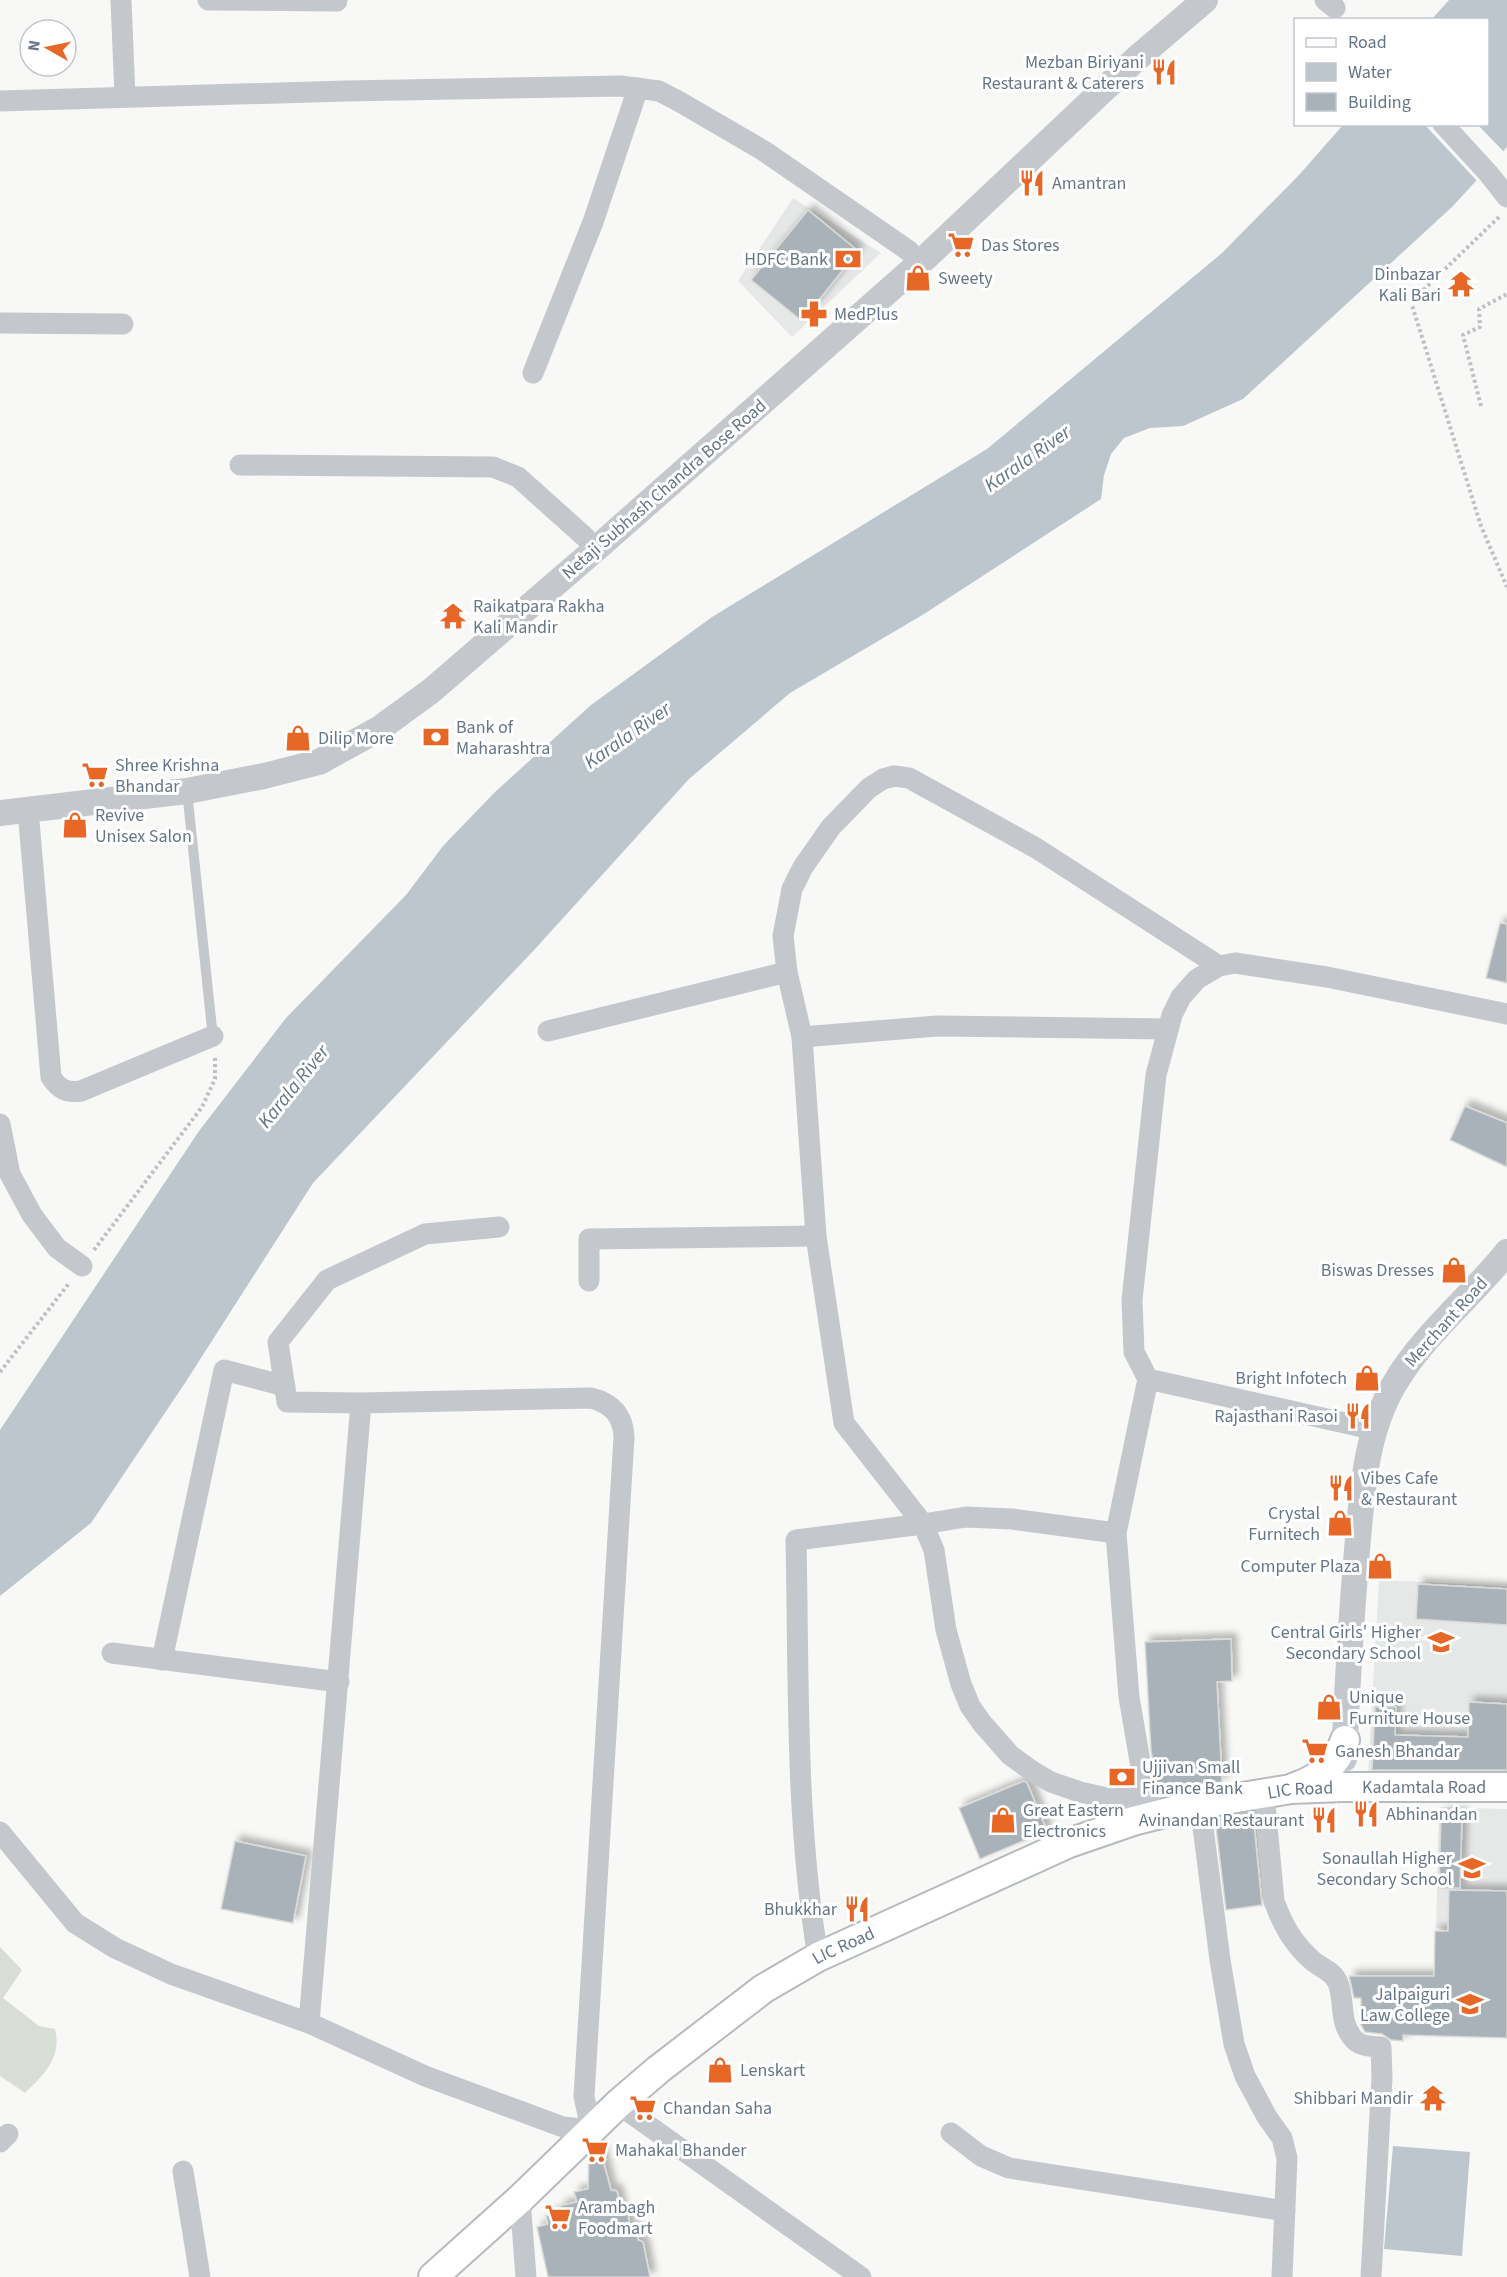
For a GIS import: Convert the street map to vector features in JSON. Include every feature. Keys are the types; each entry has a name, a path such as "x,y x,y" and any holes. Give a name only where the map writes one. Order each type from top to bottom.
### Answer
{"main road":[{"path":"1277,1791 1310,1781 1326,1770 1338,1756 1345,1740"},
{"name":"LIC Road","path":"433,2277 520,2199 618,2104 698,2037 762,1989 818,1957 1069,1843 1133,1821 1152,1805 1200,1804 1277,1791 1343,1787"},
{"name":"Kadamtala Road","path":"1343,1787 1507,1787"}],"street":[{"path":"121,0 125,97"},
{"path":"208,0 337,1"},
{"name":"Netaji Subhash Chandra Bose Road","path":"0,813 264,776 319,762 379,729 431,691 592,543 915,256 1130,54 1180,0"},
{"name":"Netaji Subhash Chandra Bose Road","path":"1130,54 1205,0"},
{"path":"0,101 620,86 659,91 764,151 915,256"},
{"path":"533,373 593,222 638,88"},
{"path":"1445,126 1507,197"},
{"path":"0,322 123,324"},
{"path":"240,465 493,467 518,477 592,543"},
{"path":"1219,966 1036,848 909,778 894,776 883,779 868,788 831,827 803,867 792,889 786,910 783,936 787,972 802,1037 816,1236 844,1423 923,1524 934,1550 946,1630 961,1684 970,1706 982,1723 1011,1755 1032,1771 1051,1782 1111,1799 1152,1805 1129,1697 1116,1533 1148,1379 1134,1352 1132,1300 1156,1075 1167,1029 1180,997 1197,979 1219,966 1235,963 1327,977 1507,1014"},
{"name":"Netaji Subhash Chandra Bose Road","path":"0,804 186,786"},
{"path":"28,810 51,1077 57,1086 72,1092 81,1091 213,1040"},
{"path":"548,1031 787,972"},
{"path":"802,1037 937,1026 1167,1029"},
{"path":"0,1124 10,1174 32,1215 57,1248 82,1266"},
{"path":"0,1832 75,1923 115,1948 171,1974 309,2023 425,2076 563,2127 591,2130 584,2096 624,1428 617,1413 609,1405 591,1398 287,1402 278,1342 327,1280 425,1234 499,1227"},
{"path":"590,1281 589,1239 816,1236"},
{"name":"Merchant Road","path":"1343,1787 1353,1596 1359,1529 1369,1458 1376,1430 1393,1386 1408,1362 1507,1252"},
{"path":"162,1660 224,1370 285,1386"},
{"path":"1148,1379 1376,1430"},
{"path":"309,2023 361,1402"},
{"path":"818,1957 810,1912 801,1782 796,1540 966,1517 1012,1519 1116,1533"},
{"path":"112,1653 339,1682"},
{"path":"1277,1791 1274,1901 1280,1917 1289,1936 1316,1964 1332,1973 1338,1982 1343,2017 1353,2038 1364,2046 1381,2047 1382,2078 1371,2277"},
{"path":"1200,1804 1220,1960 1234,2044 1245,2076 1267,2117 1282,2138 1287,2158 1282,2277"},
{"path":"618,2104 861,2277"},
{"path":"951,2133 981,2156 1009,2168 1285,2211"},
{"path":"183,2171 200,2277"},
{"path":"520,2199 526,2277"}],"lane":[{"path":"186,786 213,1040"}],"path":[{"path":"1507,210 1413,300 1412,305 1481,526 1507,587"},
{"path":"1481,406 1463,336 1480,327 1479,309 1507,294"},
{"path":"0,1372 202,1107 215,1078 213,1040"}],"shaded area":[{"path":"793,198 881,253 792,337 738,281"},
{"name":"Central Girls' Higher Secondary School","path":"1379,1580 1507,1586 1507,1780 1368,1773"},
{"name":"Sonaullah Higher Secondary School","path":"1439,1807 1507,1809 1507,1972 1503,1930 1436,1928"},
{"path":"0,1947 22,1970 3,1998 39,2026 55,2029 54,2057 45,2072 25,2093 0,2076"}],"water":[{"name":"Karala River","path":"1449,0 1507,0 1507,147 1452,207 1243,399 1183,426 1150,428 1124,438 1111,454 1104,475 1101,499 924,614 790,693 689,779 535,949 313,1183 185,1383 91,1523 0,1596 0,1430 199,1131 286,1018 406,895 443,846 495,792 591,705 712,617 987,449 1222,253 1299,175 1342,126 1489,126 1489,18 1433,18"},
{"path":"1393,2146 1470,2152 1462,2256 1384,2249"}],"pier":[{"path":"1426,126 1479,126 1505,153 1478,182"}],"building":[{"path":"808,210 858,251 802,321 751,280"},
{"path":"1500,923 1507,924 1507,983 1486,978"},
{"path":"1465,1106 1507,1123 1507,1167 1450,1140"},
{"path":"1418,1584 1507,1589 1507,1625 1416,1619"},
{"path":"1231,1639 1232,1681 1217,1682 1222,1782 1157,1786 1151,1750 1145,1642"},
{"path":"1469,1702 1507,1704 1507,1770 1372,1770 1375,1707 1396,1707 1395,1735 1468,1737"},
{"name":"Great Eastern Electronics","path":"1024,1781 1027,1783 1047,1831 980,1859 959,1808"},
{"path":"1253,1814 1262,1905 1226,1910 1215,1819"},
{"path":"1441,1814 1462,1814 1460,1888 1439,1888"},
{"path":"235,1841 306,1856 293,1923 221,1909"},
{"path":"1449,1890 1507,1891 1507,2038 1403,2035 1403,2041 1391,2040 1382,2034 1365,2032 1361,2025 1361,1998 1354,1998 1349,1976 1434,1976 1435,1931 1448,1931"},
{"path":"599,2146 611,2190 617,2191 622,2212 628,2213 630,2229 636,2228 638,2240 643,2242 650,2277 548,2277 537,2227 548,2224 546,2216 561,2211 560,2206 577,2202 574,2192 588,2189 589,2155"}],"place":[{"name":"Mezban Biriyani Restaurant & Caterers","path":"1164,72"},
{"name":"Amantran","path":"1032,183"},
{"name":"Das Stores","path":"961,245"},
{"name":"HDFC Bank","path":"848,259"},
{"name":"Sweety","path":"918,278"},
{"name":"Dinbazar Kali Bari","path":"1461,284"},
{"name":"MedPlus","path":"814,314"},
{"name":"Raikatpara Rakha Kali Mandir","path":"453,616"},
{"name":"Bank of Maharashtra","path":"436,737"},
{"name":"Dilip More","path":"298,738"},
{"name":"Shree Krishna Bhandar","path":"95,775"},
{"name":"Revive Unisex Salon","path":"75,825"},
{"name":"Biswas Dresses","path":"1454,1270"},
{"name":"Bright Infotech","path":"1367,1378"},
{"name":"Rajasthani Rasoi","path":"1358,1416"},
{"name":"Vibes Cafe & Restaurant","path":"1341,1488"},
{"name":"Crystal Furnitech","path":"1340,1523"},
{"name":"Computer Plaza","path":"1380,1566"},
{"name":"Central Girls' Higher Secondary School","path":"1441,1642"},
{"name":"Unique Furniture House","path":"1329,1707"},
{"name":"Ganesh Bhandar","path":"1315,1751"},
{"name":"Ujjivan Small Finance Bank","path":"1122,1777"},
{"name":"Abhinandan","path":"1366,1814"},
{"name":"Great Eastern Electronics","path":"1003,1820"},
{"name":"Avinandan Restaurant","path":"1324,1820"},
{"name":"Sonaullah Higher Secondary School","path":"1472,1868"},
{"name":"Bhukkhar","path":"857,1909"},
{"name":"Jalpaiguri Law College","path":"1470,2004"},
{"name":"Lenskart","path":"720,2070"},
{"name":"Shibbari Mandir","path":"1433,2098"},
{"name":"Chandan Saha","path":"643,2108"},
{"name":"Mahakal Bhander","path":"595,2150"},
{"name":"Arambagh Foodmart","path":"558,2217"}]}
